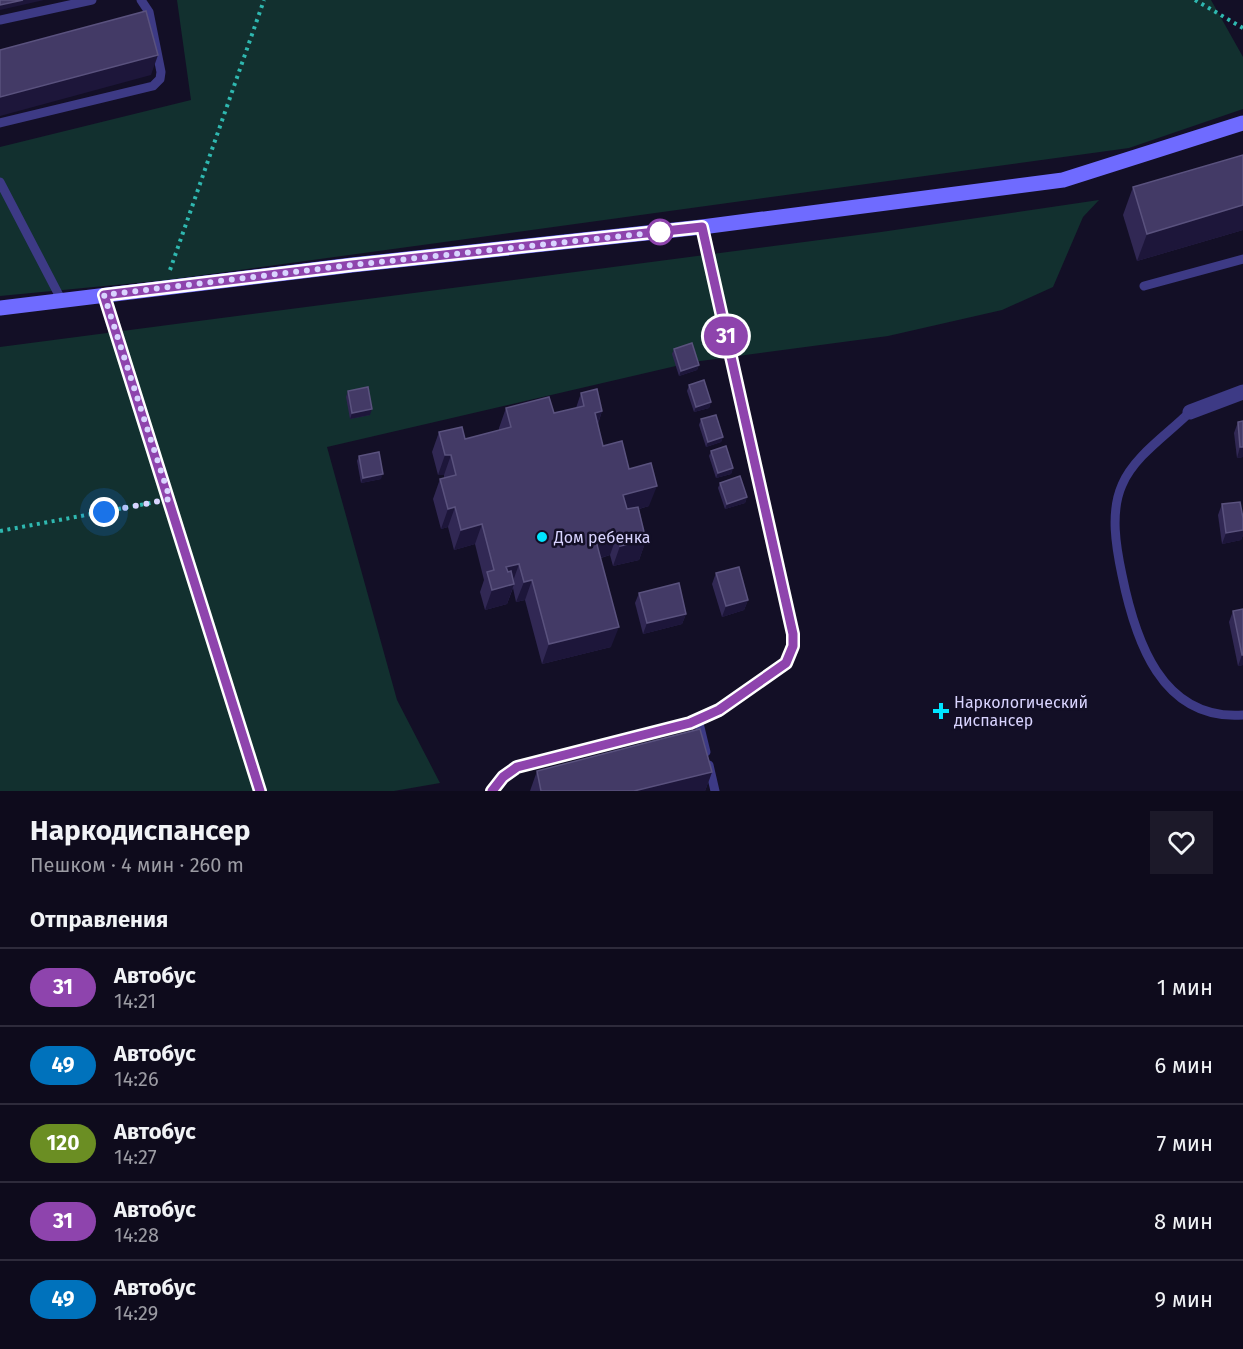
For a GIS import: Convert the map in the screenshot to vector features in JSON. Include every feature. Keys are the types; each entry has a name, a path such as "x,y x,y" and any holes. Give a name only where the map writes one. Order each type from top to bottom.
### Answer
{"main road":[{"path":"0,309 352,265 702,227 1063,180 1243,123"}],"street":[{"path":"1190,412 1243,392"}],"lane":[{"path":"0,20 92,0"},
{"path":"0,123 153,86 160,80 161,72 148,12 141,0"},
{"path":"0,182 62,301"},
{"path":"492,791 503,777 517,767 698,719 719,710 786,663 793,646 791,622 702,227"},
{"path":"1144,286 1243,259"},
{"path":"104,295 260,791"},
{"path":"1190,412 1133,467 1122,486 1116,511 1117,551 1131,618 1148,660 1168,687 1206,710 1243,715"},
{"path":"698,719 715,791"}],"path":[{"path":"167,280 264,0"},
{"path":"1195,0 1243,28"},
{"path":"0,531 170,499"}],"green space":[{"path":"177,0 1211,0 1243,57 1243,109 1129,148 167,280 0,296 0,147 191,100"},
{"path":"1099,200 1083,217 1053,287 1002,310 888,336 693,362 327,447 397,700 440,783 394,791 0,791 0,347 881,232"}],"building":[{"path":"0,0 23,0 0,5"},
{"path":"146,11 158,55 0,97 0,50"},
{"path":"1243,155 1243,205 1147,234 1133,187"},
{"path":"692,343 699,365 681,371 674,349"},
{"path":"704,380 711,402 696,407 689,385"},
{"path":"368,387 372,409 352,413 348,391"},
{"name":"Дом ребенка","path":"597,389 602,411 595,413 603,446 622,441 629,469 651,463 657,486 623,495 627,509 638,507 646,540 620,546 617,535 596,541 619,627 549,644 532,580 524,582 519,564 506,567 508,572 511,571 514,584 492,590 487,572 494,570 482,524 461,530 455,507 448,509 440,479 456,475 451,455 445,455 439,432 462,427 465,439 511,427 506,408 549,397 554,413 584,406 581,393"},
{"path":"716,415 723,437 708,442 701,419"},
{"path":"1243,421 1243,447 1240,447 1238,422"},
{"path":"726,446 733,468 718,473 711,451"},
{"path":"379,452 383,474 363,478 359,456"},
{"path":"740,476 747,497 727,504 720,483"},
{"path":"1240,502 1243,530 1226,533 1222,504"},
{"path":"739,567 748,600 726,606 716,573"},
{"path":"679,583 686,614 647,623 639,593"},
{"path":"1243,609 1243,655 1242,655 1233,611"},
{"path":"700,729 712,772 634,791 541,791 537,771"}],"bus line":[{"name":"31","path":"260,791 104,295 702,227 793,634 793,646 786,663 719,710 690,723 517,767 503,777 492,791"}],"place":[{"name":"Дом ребенка","path":"542,537"},
{"name":"Наркологический диспансер","path":"941,711"}],"route":[{"path":"104,512 170,499 104,295 352,265 660,232"}]}
